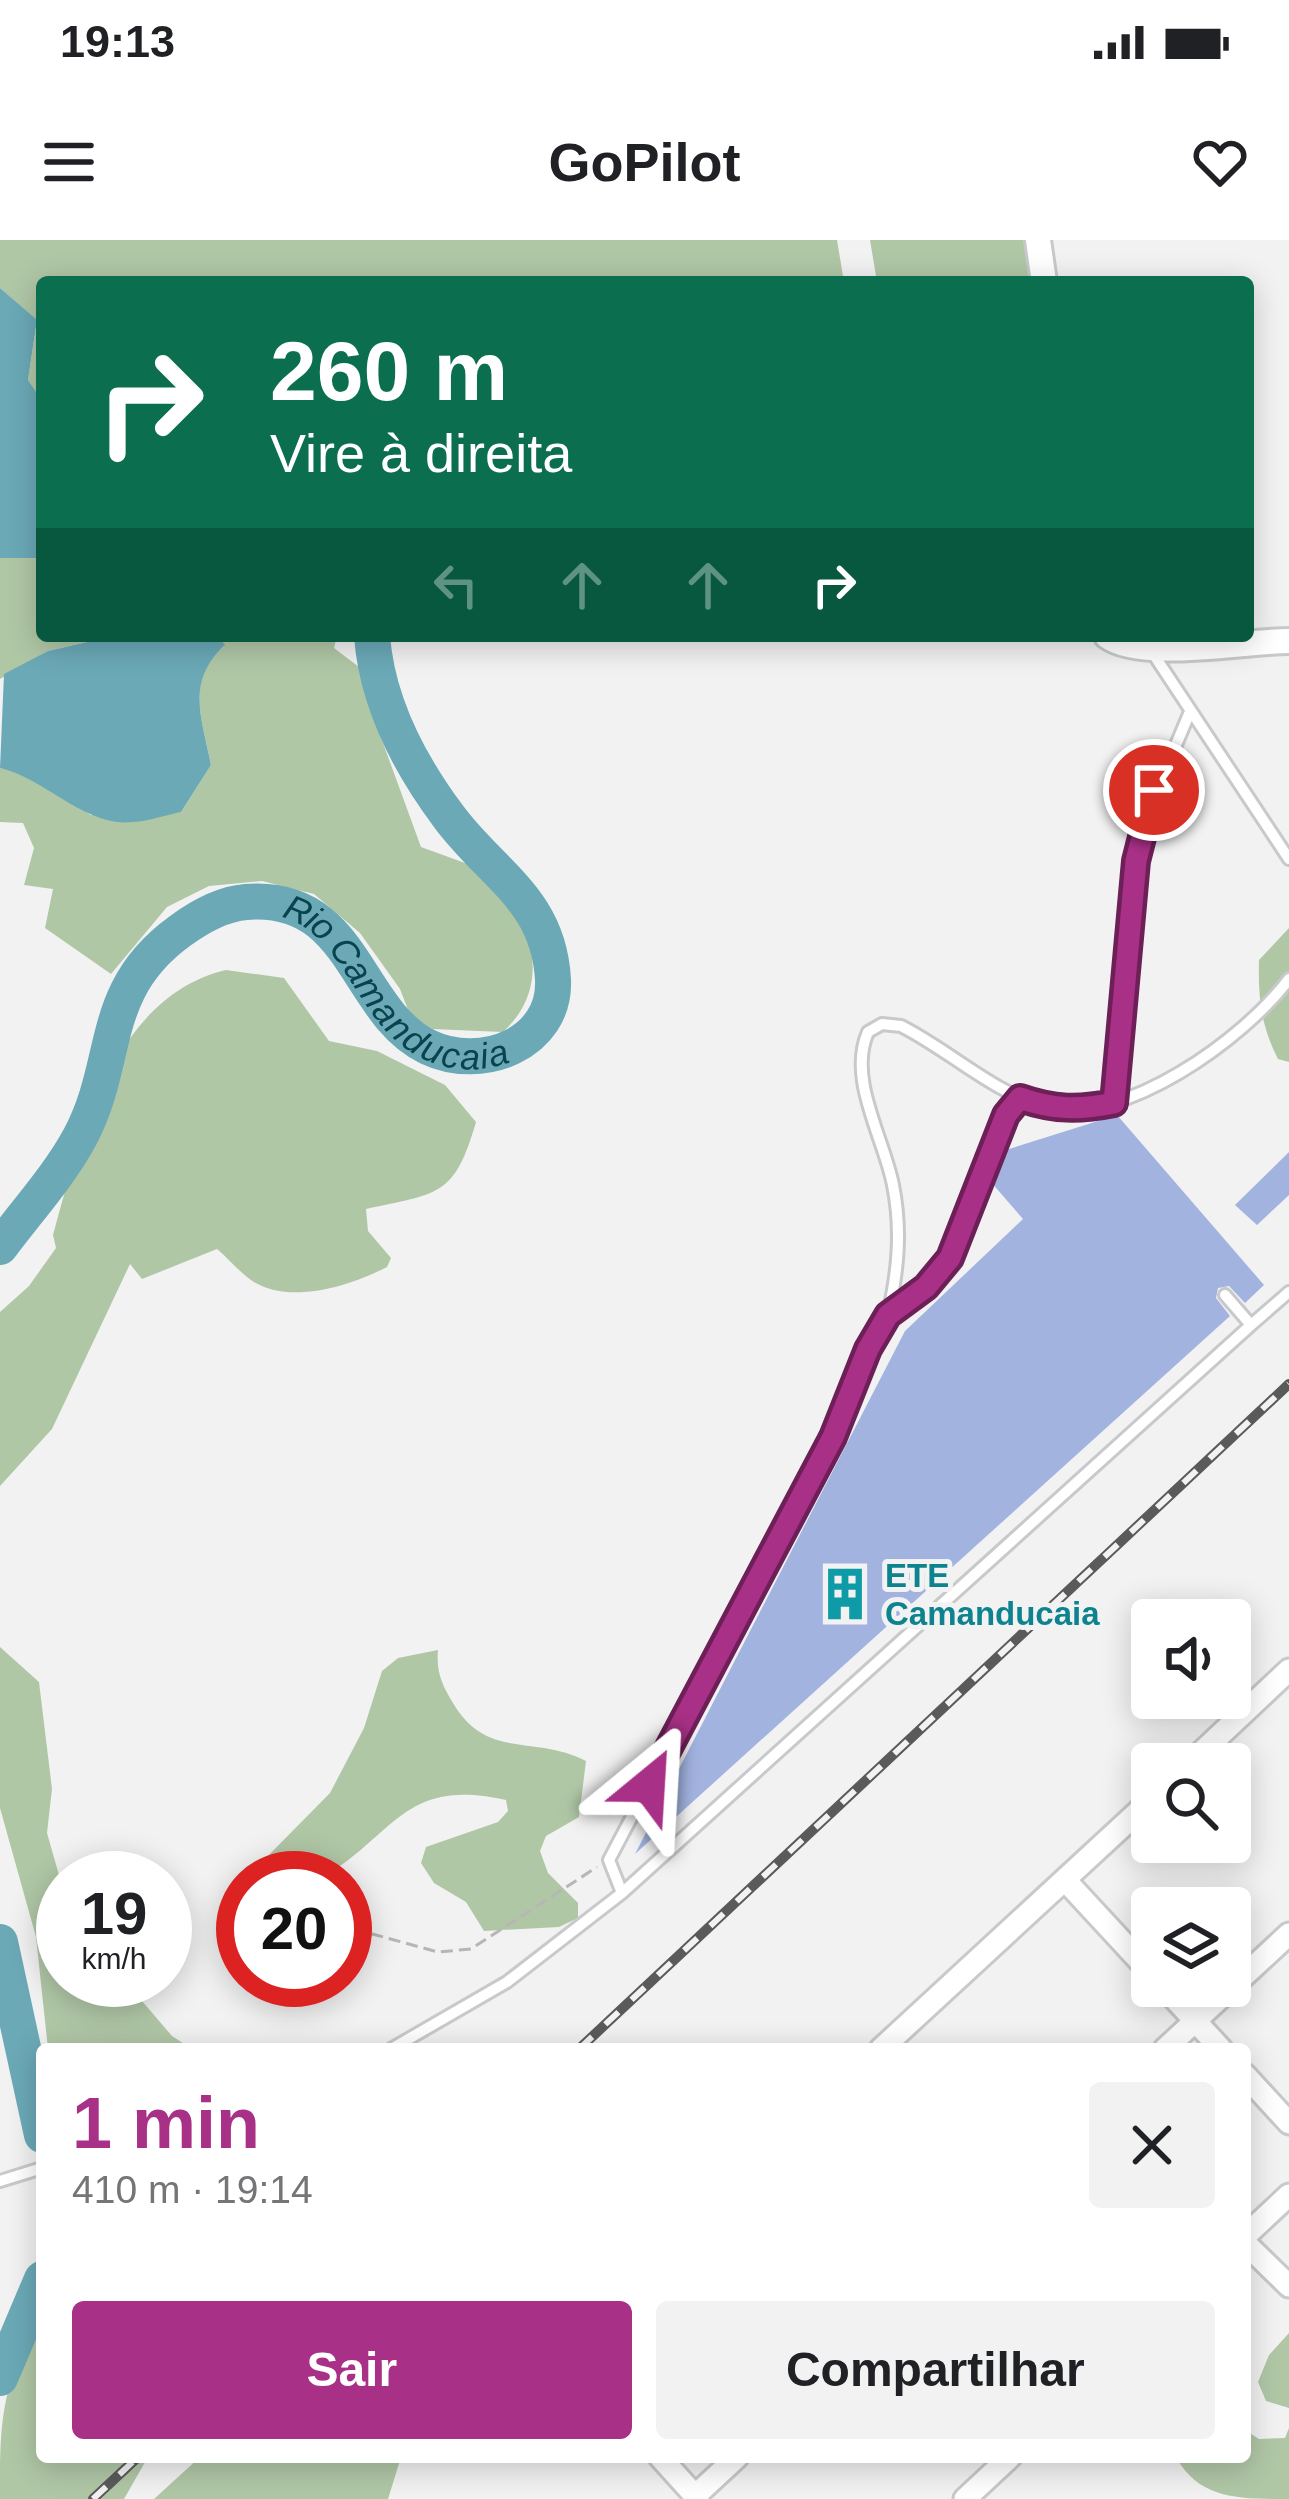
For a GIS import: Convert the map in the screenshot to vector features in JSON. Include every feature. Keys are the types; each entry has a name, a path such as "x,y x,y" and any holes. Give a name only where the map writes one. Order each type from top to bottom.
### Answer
{"street":[{"path":"1038,240 1043,276"},
{"path":"1118,642 1150,649 1289,641"},
{"path":"1211,1743 1289,1670"},
{"path":"888,2043 1131,1818"},
{"path":"1065,1880 1131,1951"},
{"path":"1171,2043 1289,1934"},
{"path":"1183,2007 1216,2043"},
{"path":"1251,2082 1289,2123"},
{"path":"1251,2234 1289,2195"},
{"path":"1251,2246 1289,2285"},
{"path":"665,2463 696,2498 730,2463"},
{"path":"965,2499 1004,2463"}],"lane":[{"path":"1150,649 1289,859"},
{"path":"1114,1103 1140,841 1154,790 1189,714"},
{"path":"622,1893 609,1860 833,1437 854,1380 888,1315 899,1232 893,1185 860,1068 868,1032 882,1024 901,1026 1020,1098 1049,1108 1081,1110 1114,1103 1182,1071 1242,1029 1289,980"},
{"path":"888,1315 926,1287 950,1258 1000,1124 1020,1098"},
{"path":"401,2043 507,1982 622,1893 1289,1292"},
{"path":"1226,1295 1251,1325"},
{"path":"0,2181 36,2170"}],"path":[{"path":"372,1934 438,1952 471,1949 609,1860"}],"green space":[{"path":"0,240 837,240 843,276 36,276 36,320 0,288"},
{"path":"870,240 1031,240 1035,276 876,276"},
{"path":"36,328 36,393 28,380"},
{"path":"0,558 36,558 36,642 87,642 48,651 0,679"},
{"path":"222,642 336,642 334,648 363,670 364,691 421,847 498,875 520,914 532,955 532,975 519,1014 503,1032 432,1029 410,1015 400,989 360,933 314,894 262,881 209,886 167,907 111,974 45,928 53,889 24,885 34,848 23,823 0,822 0,768 24,773 91,815 181,812 211,765 200,687 204,673 224,646"},
{"path":"1289,928 1289,1062 1278,1059 1268,1035 1259,960"},
{"path":"226,970 284,978 329,1041 377,1051 445,1085 476,1122 468,1147 451,1179 440,1188 366,1209 368,1231 391,1258 387,1267 357,1280 304,1292 269,1289 249,1279 217,1249 142,1279 130,1264 52,1429 0,1486 0,1312 29,1286 56,1248 53,1235 90,1116 129,1040 155,1009 187,985"},
{"path":"0,1647 39,1682 52,1789 47,1833 52,1851 36,1851 36,1937 0,1808"},
{"path":"438,1650 446,1690 466,1721 481,1733 586,1761 579,1817 546,1836 540,1851 548,1873 578,1903 578,1918 559,1927 484,1931 466,1902 434,1883 421,1863 426,1847 498,1822 508,1811 506,1800 472,1795 422,1803 359,1851 273,1851 330,1793 364,1728 382,1671 398,1658"},
{"path":"44,2007 147,2007 183,2043 47,2043"},
{"path":"36,2328 36,2463 145,2463 124,2499 0,2499 5,2404"},
{"path":"1289,2333 1289,2408 1266,2401 1258,2382 1269,2355"},
{"path":"1289,2428 1289,2499 1223,2494 1197,2482 1180,2463 1251,2463 1251,2434 1259,2439 1285,2438"},
{"path":"193,2463 399,2463 388,2499 154,2499"}],"water":[{"path":"0,288 36,319 28,380 36,392 36,558 0,558"},
{"path":"87,642 223,642 201,687 201,716 211,765 181,812 139,821 99,818 0,768 4,674 48,651"}],"building":[{"name":"ETE Camanducaia","path":"1117,1115 1264,1285 1245,1303 1229,1286 1218,1288 1216,1298 1230,1316 635,1854 905,1331 1023,1219 991,1182 1006,1150"},
{"path":"1289,1152 1289,1195 1257,1225 1235,1205"}],"waterway":[{"name":"Rio Camanducaia","path":"0,1247 80,1137 135,978 180,931 220,908 246,902 282,904 310,916 332,934 403,1030 428,1047 449,1054 492,1054 529,1036 542,1021 551,1002 553,980 541,928 515,889 465,837 421,776 388,709 373,642"},
{"name":"Rio Camanducaia","path":"0,1942 36,2107"},
{"name":"Rio Camanducaia","path":"0,2378 36,2293"}],"railway":[{"path":"585,2043 1289,1384"},
{"path":"93,2499 132,2463"}],"place":[{"name":"ETE Camanducaia","path":"845,1594"}],"route":[{"path":"649,1785 833,1437 868,1349 888,1315 926,1287 950,1258 967,1225 1006,1115 1020,1098 1049,1108 1081,1110 1114,1103 1136,861 1154,790"}]}
